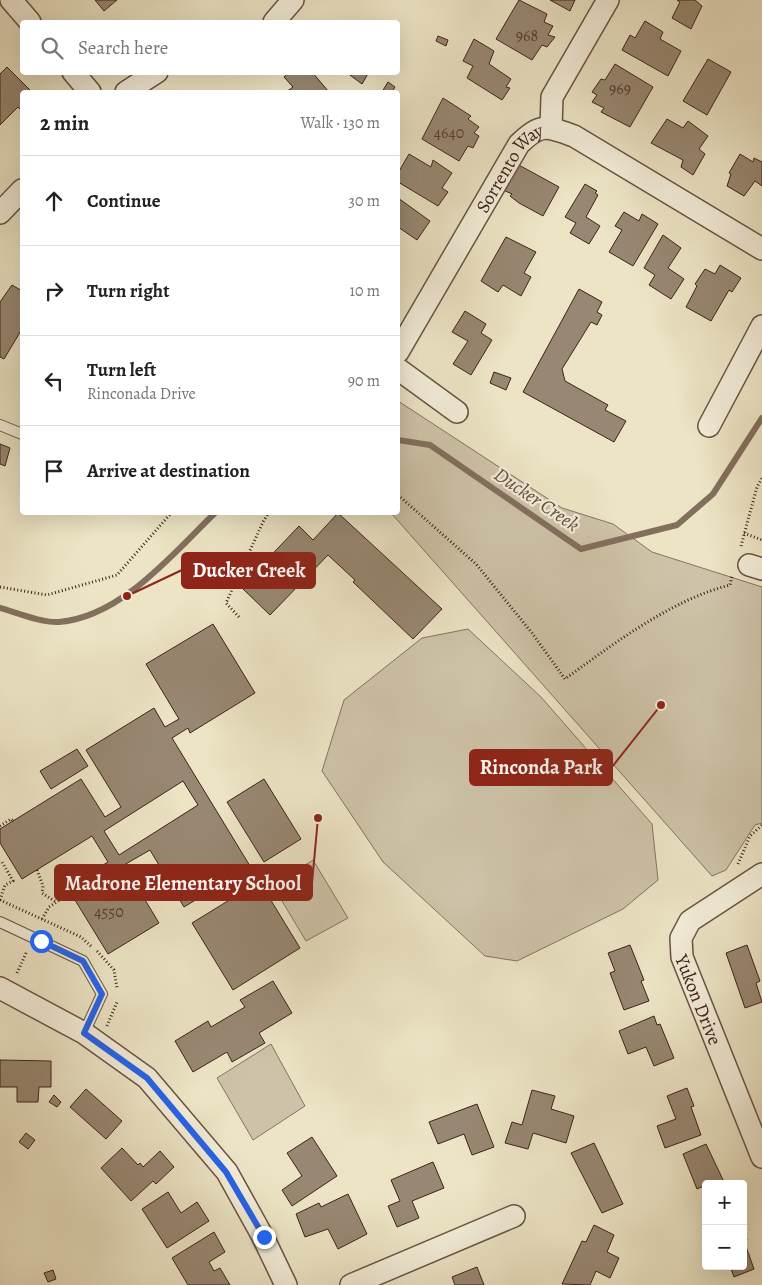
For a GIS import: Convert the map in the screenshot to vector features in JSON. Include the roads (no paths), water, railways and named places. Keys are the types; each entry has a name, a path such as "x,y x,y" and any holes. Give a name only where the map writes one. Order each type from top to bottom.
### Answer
{"street":[{"path":"11,0 28,20"},
{"path":"276,20 293,0"},
{"path":"551,127 552,97 608,0"},
{"path":"76,75 88,90"},
{"path":"129,90 152,75"},
{"name":"Sorrento Way","path":"400,349 519,144 534,130 551,127 574,136 762,249"},
{"path":"0,213 20,192"},
{"path":"709,426 762,326"},
{"path":"400,370 457,412"},
{"name":"Yukon Drive","path":"762,874 690,921 681,938 682,957 762,1157"},
{"path":"0,988 84,1033 147,1078 226,1172 264,1237 286,1285"},
{"path":"351,1285 514,1216"}],"lane":[{"path":"0,425 20,433"},
{"path":"0,922 83,961 102,994 84,1033"}],"waterway":[{"name":"Ducker Creek","path":"400,440 430,445 581,549 677,525 713,494 762,418"},
{"name":"Ducker Creek","path":"0,608 52,622 82,617 104,608 125,596 145,580 213,515"}],"place":[{"name":"Ducker Creek","path":"127,596"},
{"name":"Rinconda Park","path":"661,705"},
{"name":"Madrone Elementary School","path":"318,818"}]}
